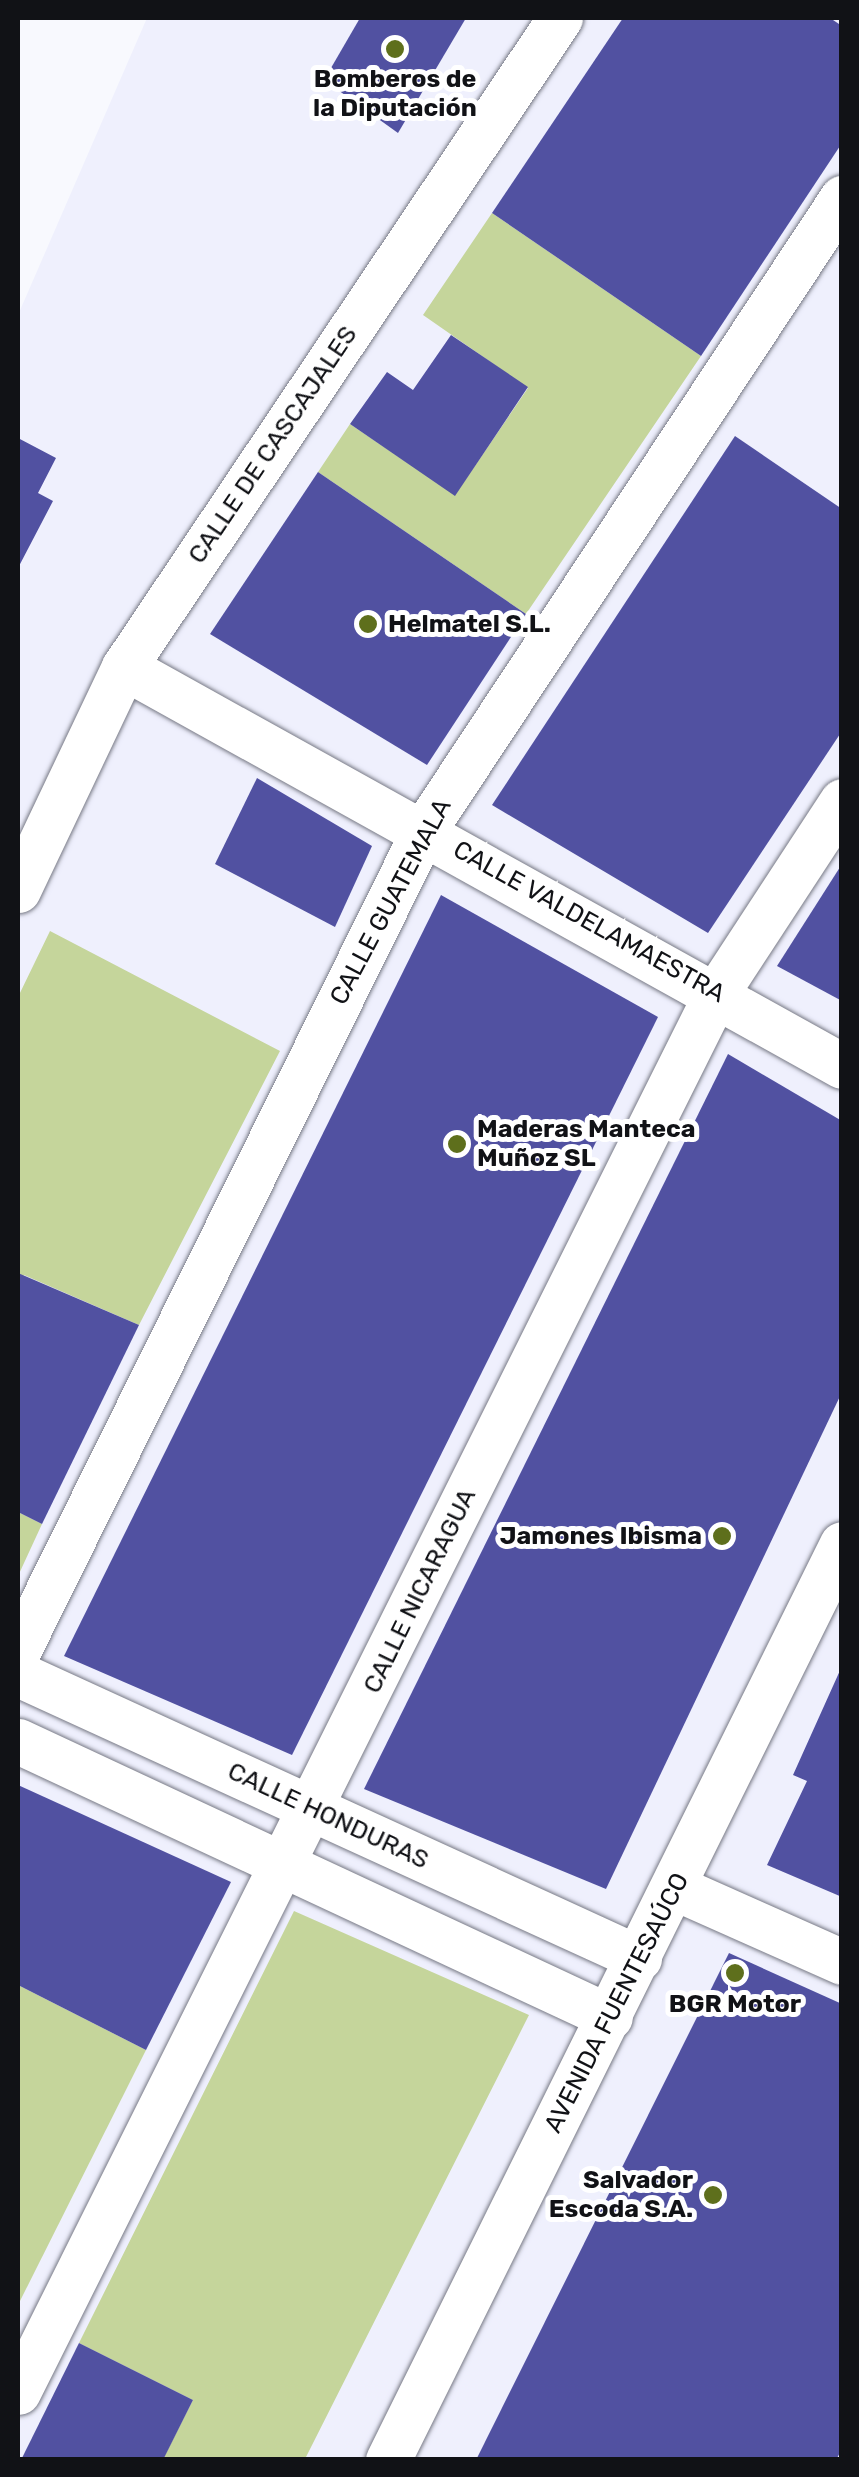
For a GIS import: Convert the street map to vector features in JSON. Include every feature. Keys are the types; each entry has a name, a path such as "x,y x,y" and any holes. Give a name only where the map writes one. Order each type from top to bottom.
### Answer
{"street":[{"name":"CALLE DE CASCAJALES","path":"18,890 124,666 560,18"},
{"name":"CALLE GUATEMALA","path":"18,1651 424,830 842,198"},
{"name":"CALLE VALDELAMAESTRA","path":"124,666 717,992 842,1066"},
{"name":"CALLE NICARAGUA","path":"18,2392 717,992 842,802"},
{"name":"AVENIDA FUENTESAÚCO","path":"388,2460 837,1565"},
{"name":"CALLE HONDURAS","path":"18,1674 639,1958"},
{"path":"18,1741 610,2017"},
{"path":"676,1888 842,1962"}],"shaded area":[{"path":"147,18 841,18 841,2459 18,2460 18,315"}],"green space":[{"path":"492,213 701,356 526,614 318,472 350,424 455,495 528,388 423,315"},
{"path":"50,931 280,1051 139,1325 24,1275 18,1287 18,997"},
{"path":"18,1512 42,1524 18,1576"},
{"path":"294,1911 529,2015 305,2459 163,2459 193,2400 79,2343"},
{"path":"18,1985 146,2050 18,2305"}],"building":[{"name":"Bomberos de la Diputación","path":"360,18 466,18 398,133 324,80"},
{"path":"623,18 830,18 842,26 842,143 701,356 492,213"},
{"path":"451,335 528,387 455,496 350,424 387,372 413,390"},
{"path":"735,436 842,509 842,731 708,933 492,805"},
{"path":"18,438 56,458 38,493 53,501 18,568"},
{"name":"Helmatel S.L.","path":"318,472 526,614 427,765 210,634"},
{"path":"257,778 372,846 335,927 215,864"},
{"path":"842,864 842,1001 777,966"},
{"path":"441,895 658,1017 292,1755 64,1656"},
{"path":"728,1054 842,1121 842,1392 606,1889 364,1789"},
{"path":"18,1273 139,1325 42,1524 18,1512"},
{"path":"842,1666 842,1897 767,1865 807,1781 793,1775"},
{"path":"18,1785 231,1882 146,2050 18,1985"},
{"path":"729,1953 842,2004 842,2449 836,2460 476,2460"},
{"path":"79,2343 193,2400 163,2460 21,2460"}],"place":[{"name":"Bomberos de la Diputación","path":"395,49"},
{"name":"Helmatel S.L.","path":"368,624"},
{"name":"Maderas Manteca Muñoz SL","path":"457,1144"},
{"name":"Jamones Ibisma","path":"722,1536"},
{"name":"BGR Motor","path":"735,1973"},
{"name":"Salvador Escoda S.A.","path":"713,2195"}]}
